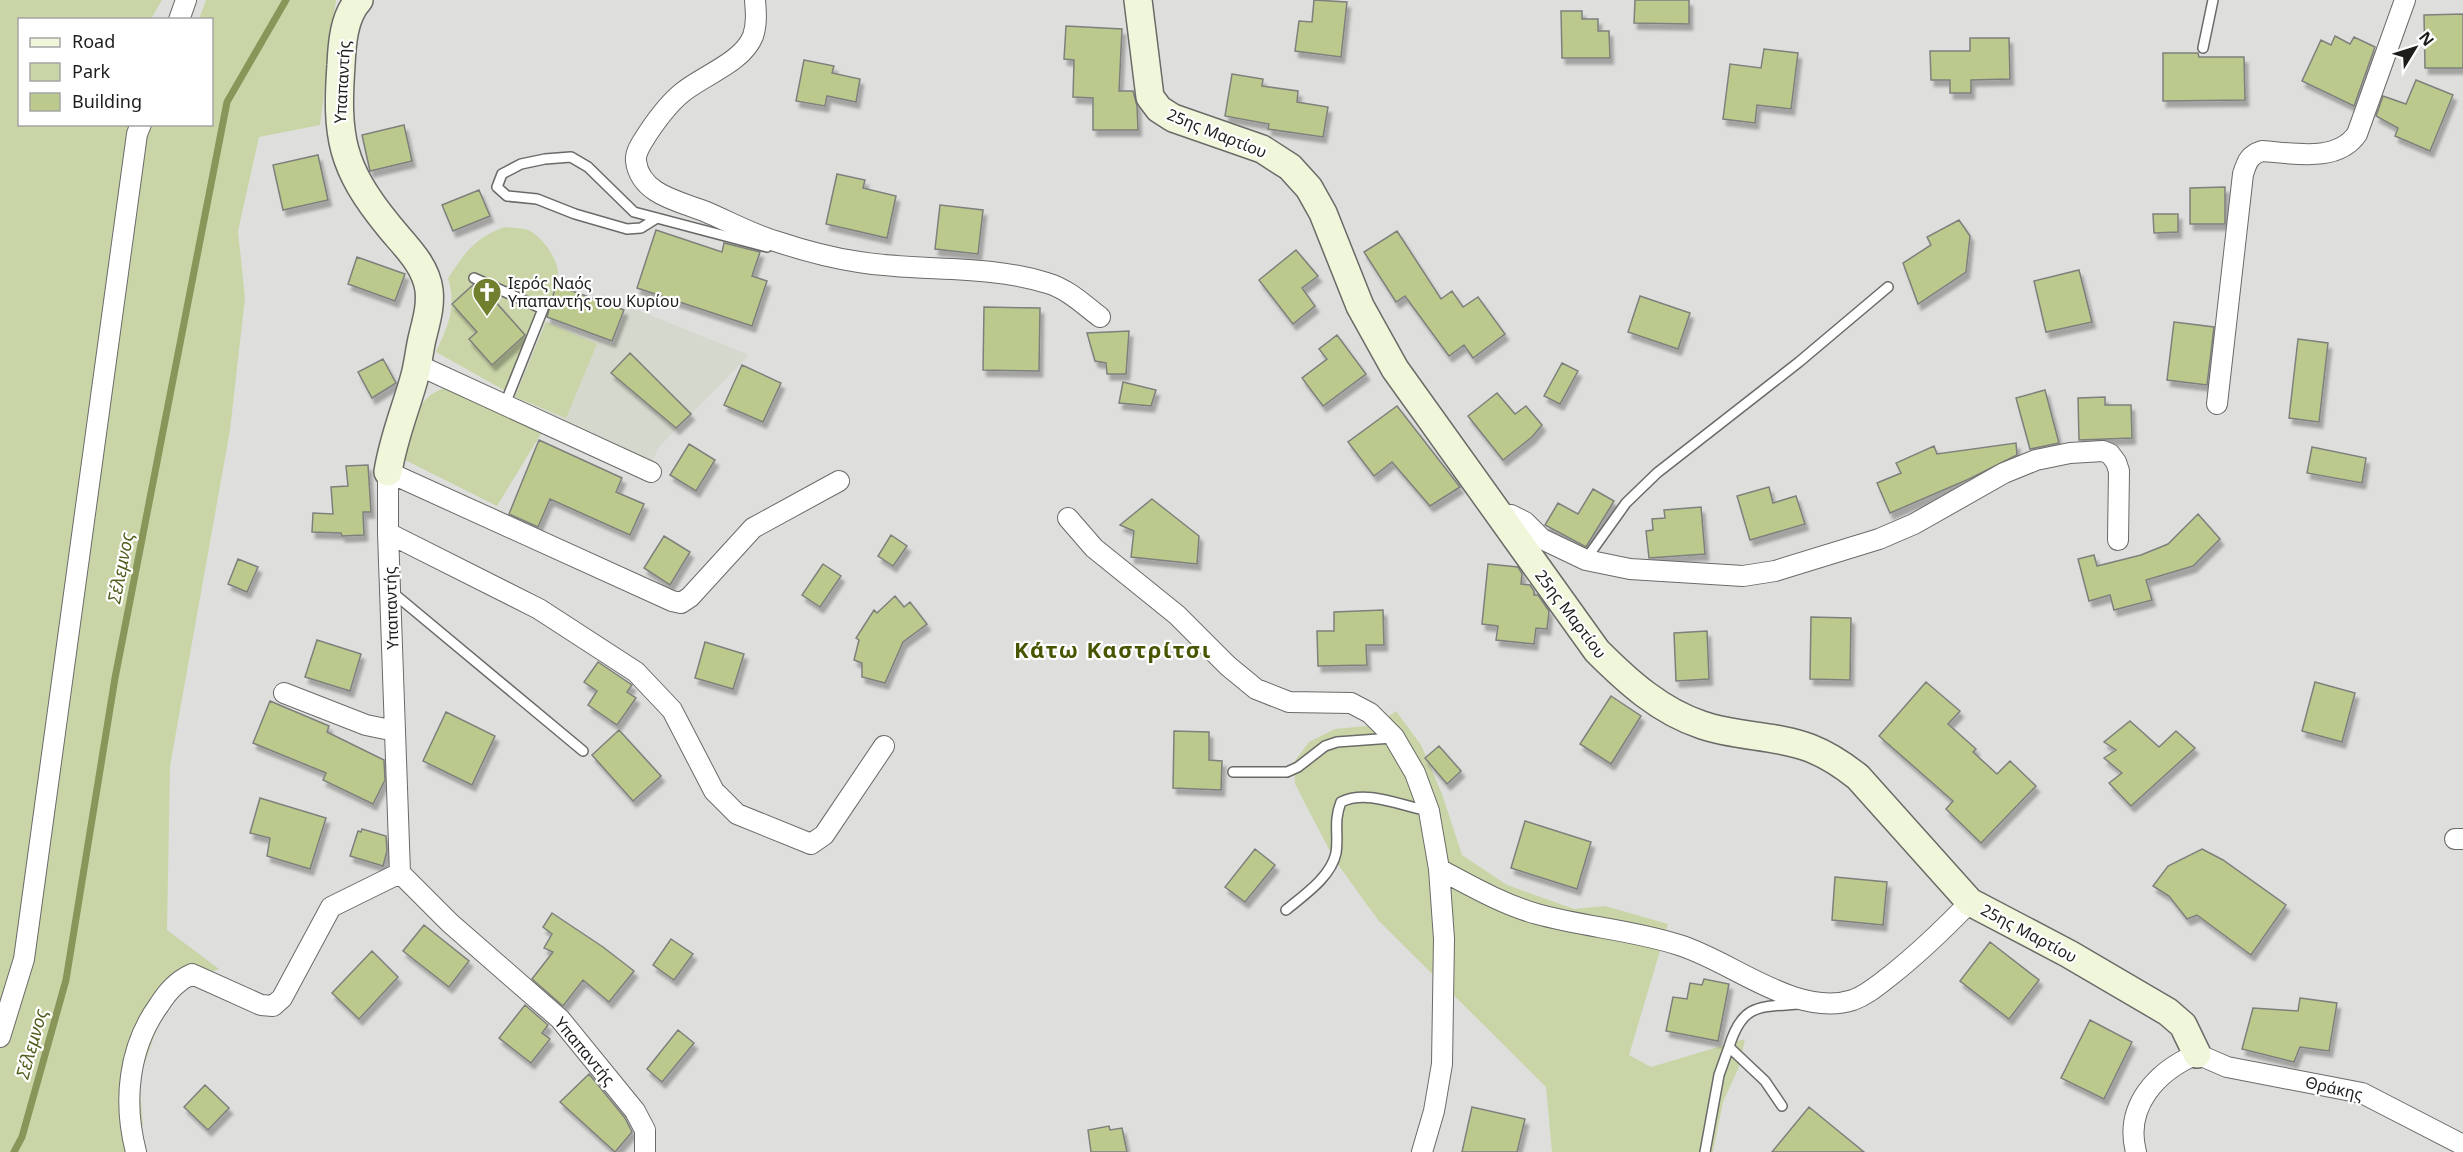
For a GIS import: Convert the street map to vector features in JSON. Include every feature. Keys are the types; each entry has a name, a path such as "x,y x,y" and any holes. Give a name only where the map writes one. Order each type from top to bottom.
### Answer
{"street":[{"path":"180,18 186,0"},
{"name":"Υπαπαντής","path":"358,0 352,8 342,51 338,116 340,138 347,163 356,180 382,218 418,263 429,286 429,314 418,365 394,437 388,472 388,533 400,873 450,923 560,1019 635,1111 645,1130 645,1152"},
{"path":"755,0 756,24 753,38 743,51 684,91 658,116 640,144 636,159 640,177 647,186 664,196 773,241 860,262 974,271 1049,283 1066,291 1100,317"},
{"name":"25ης Μαρτίου","path":"1138,0 1150,97 1159,109 1173,118 1262,149 1290,167 1309,188 1323,213 1360,306 1395,369 1503,517 1552,591 1597,651 1633,687 1667,710 1703,726 1809,747 1839,762 1858,777 1970,902 2077,959 2168,1012 2183,1026 2197,1054"},
{"path":"2217,404 2243,174 2248,161 2253,154 2262,151 2335,152 2352,142 2357,135 2405,0"},
{"path":"0,1037 24,959 137,134 140,126"},
{"path":"418,365 651,472"},
{"path":"1503,517 1511,515 1525,522 1542,539 1586,560 1630,569 1743,576 1775,571 1880,539 1914,524 2004,473 2036,460 2070,453 2103,451 2110,454 2119,471 2118,540"},
{"path":"388,472 672,602 681,603 690,597 753,528 839,481"},
{"path":"1068,518 1094,548 1177,615 1228,666 1256,690 1289,702 1351,704 1370,713 1394,737 1415,773 1429,811 1439,869 1444,939 1442,1064 1434,1111 1422,1152"},
{"path":"388,533 539,609 636,672 672,710 714,791 737,814 811,844 824,835 884,746"},
{"path":"284,693 366,725 395,730"},
{"path":"1439,869 1497,900 1536,914 1679,945 1714,958 1757,981 1810,1003 1851,1000 1867,994 1921,952 1970,902"},
{"path":"136,1152 133,1139 131,1066 145,1026 169,991 181,979 192,974 261,1005 273,1006 282,998 331,907 400,873"},
{"path":"2136,1152 2133,1124 2141,1101 2169,1069 2197,1054"},
{"name":"Θράκης","path":"2197,1054 2227,1067 2362,1093 2460,1140"}],"lane":[{"path":"2203,48 2213,0"},
{"path":"657,218 649,223 642,228 627,229 575,214 537,199 507,196 497,187 502,174 521,164 571,157 588,167 633,212 656,218 667,221 678,224 689,227 755,245 766,248 773,241"},
{"path":"474,278 543,309 505,404"},
{"path":"1586,560 1626,503 1657,473 1799,362 1888,287"},
{"path":"390,591 583,751"},
{"path":"1233,772 1287,772 1298,767 1325,746 1337,742 1394,737"},
{"path":"1286,910 1313,887 1332,863 1336,852 1336,816 1341,802 1348,798 1364,797 1429,811"},
{"path":"1705,1152 1719,1075 1735,1028 1741,1018 1772,1006 1810,1003"},
{"path":"1729,1047 1765,1081 1782,1106"}],"shaded area":[{"path":"628,306 749,355 658,448 652,463 511,394 543,320 613,345"}],"green space":[{"path":"0,0 162,0 152,18 18,18 18,126 213,126 213,18 199,18 206,0 336,0 320,125 259,137 238,231 245,298 230,430 170,766 167,930 219,969 193,979 179,991 160,1020 139,1079 143,1125 130,1152 0,1152"},
{"path":"505,227 528,230 538,237 551,253 558,271 547,314 511,394 436,352 450,316 452,298 448,278 478,241"},
{"path":"546,322 597,344 566,418 515,397"},
{"path":"449,387 542,432 497,506 403,459 412,425 421,405 437,391"},
{"path":"1396,711 1421,745 1442,794 1462,855 1507,885 1574,909 1605,906 1668,924 1629,1055 1651,1067 1745,1039 1739,1067 1723,1102 1713,1152 1552,1152 1546,1087 1378,920 1334,859 1295,784 1294,762 1309,742 1335,729 1377,725"}],"building":[{"path":"1314,0 1347,2 1341,57 1295,51 1299,21 1312,22"},
{"path":"1635,0 1689,0 1689,24 1634,23"},
{"path":"1561,11 1582,11 1582,19 1598,19 1598,31 1609,31 1610,58 1562,58"},
{"path":"2463,14 2463,68 2425,68 2424,15"},
{"path":"1066,26 1122,29 1119,91 1133,91 1137,106 1138,130 1093,130 1093,98 1073,97 1074,60 1064,59"},
{"path":"2335,36 2350,44 2354,37 2375,47 2354,106 2302,81 2321,40 2331,45"},
{"path":"1970,38 2009,38 2010,79 1971,80 1971,93 1950,93 1950,80 1931,80 1930,51 1970,51"},
{"path":"1764,49 1798,53 1791,109 1757,105 1755,123 1723,119 1730,64 1761,68"},
{"path":"2163,53 2198,53 2199,57 2244,57 2245,100 2163,101"},
{"path":"804,60 834,66 832,73 860,79 856,102 827,96 825,106 796,101"},
{"path":"1232,74 1263,79 1262,86 1298,91 1297,102 1328,107 1323,137 1268,129 1269,124 1225,116"},
{"path":"2416,80 2453,95 2430,151 2395,136 2398,128 2376,116 2383,96 2406,104"},
{"path":"404,125 412,161 370,171 362,135"},
{"path":"318,155 328,200 283,210 273,165"},
{"path":"837,174 865,180 863,188 896,196 887,238 826,224"},
{"path":"2225,187 2225,224 2190,224 2190,188"},
{"path":"479,190 490,216 453,231 442,205"},
{"path":"940,205 983,210 978,254 935,249"},
{"path":"2153,214 2178,214 2178,232 2154,233"},
{"path":"1959,220 1970,236 1966,272 1918,304 1903,263 1931,245 1927,237"},
{"path":"656,230 722,252 724,243 760,252 752,276 767,281 752,326 637,288"},
{"path":"1397,231 1441,299 1452,291 1463,307 1478,297 1505,334 1473,358 1464,345 1449,356 1405,296 1396,302 1364,252"},
{"path":"1296,250 1318,276 1302,288 1315,306 1293,324 1259,280"},
{"path":"357,257 405,274 395,301 348,284"},
{"path":"2079,270 2092,322 2046,332 2034,281"},
{"name":"Ιερός Ναός Υπαπαντής του Κυρίου","path":"473,285 485,290 525,335 492,365 469,339 477,332 452,304"},
{"path":"556,285 624,310 612,341 547,317"},
{"path":"1640,296 1690,313 1678,349 1628,332"},
{"path":"984,307 1040,308 1039,371 983,370"},
{"path":"2174,322 2214,327 2207,385 2167,380"},
{"path":"1129,331 1126,374 1107,374 1106,363 1095,361 1087,333"},
{"path":"1337,335 1366,374 1323,406 1302,378 1327,359 1319,349"},
{"path":"2298,339 2328,343 2319,422 2289,418"},
{"path":"630,353 691,414 676,428 611,373"},
{"path":"383,359 396,383 372,398 358,372"},
{"path":"1562,363 1578,371 1560,404 1544,396"},
{"path":"742,365 781,383 763,422 724,405"},
{"path":"1123,382 1156,390 1151,406 1119,403"},
{"path":"2045,390 2059,443 2030,449 2016,398"},
{"path":"1497,393 1515,414 1526,406 1542,425 1532,437 1503,460 1468,416"},
{"path":"2105,397 2105,405 2131,405 2132,438 2079,440 2078,398"},
{"path":"1397,406 1460,487 1430,506 1392,462 1374,476 1348,442"},
{"path":"539,440 622,478 616,492 644,504 630,535 550,499 538,527 509,514"},
{"path":"2016,443 2017,455 1969,479 1890,513 1877,483 1901,473 1896,463 1934,446 1937,454"},
{"path":"689,444 715,460 696,491 670,475"},
{"path":"2312,447 2366,458 2362,483 2307,473"},
{"path":"368,465 371,512 363,512 364,535 342,536 341,533 312,532 313,513 333,514 331,487 348,486 346,466"},
{"path":"1769,487 1773,503 1796,496 1805,524 1750,540 1737,496"},
{"path":"1593,489 1614,501 1586,547 1545,525 1558,503 1578,514"},
{"path":"1152,499 1199,536 1197,564 1131,557 1134,531 1120,525"},
{"path":"1701,507 1705,554 1649,558 1646,531 1653,530 1652,519 1665,518 1664,510"},
{"path":"2198,514 2220,539 2193,566 2146,580 2152,600 2114,610 2110,595 2089,601 2078,559 2094,555 2097,566 2141,555 2168,544"},
{"path":"891,535 907,546 893,566 878,556"},
{"path":"664,536 690,552 670,585 644,568"},
{"path":"238,559 258,567 247,592 228,584"},
{"path":"823,564 841,576 820,607 802,595"},
{"path":"1488,564 1518,567 1522,574 1521,584 1530,585 1534,595 1538,595 1549,611 1547,629 1536,628 1534,644 1496,640 1498,626 1482,624"},
{"path":"895,596 904,607 910,602 927,624 903,642 885,683 862,677 862,663 854,660 859,640 856,638 874,610 877,613"},
{"path":"1383,610 1384,645 1366,645 1367,665 1318,666 1317,631 1334,631 1334,612"},
{"path":"1811,617 1851,618 1850,680 1810,679"},
{"path":"1707,631 1709,679 1676,681 1674,633"},
{"path":"317,640 361,654 350,691 305,677"},
{"path":"705,642 744,654 733,689 695,678"},
{"path":"598,662 632,685 627,692 636,698 617,725 588,705 597,691 584,682"},
{"path":"1926,682 1960,711 1948,724 1976,749 1973,752 1997,774 2010,761 2036,786 1981,843 1946,809 1953,801 1879,736"},
{"path":"2315,682 2355,693 2342,742 2302,731"},
{"path":"1611,696 1641,716 1611,764 1580,744"},
{"path":"270,701 329,726 327,732 384,760 385,780 373,804 323,780 326,773 253,743"},
{"path":"446,712 495,736 472,785 423,761"},
{"path":"2130,721 2159,747 2176,731 2195,748 2131,806 2109,783 2122,773 2104,758 2116,750 2104,742"},
{"path":"619,730 661,776 633,801 592,755"},
{"path":"1174,731 1209,732 1209,760 1222,761 1221,790 1173,788"},
{"path":"1439,746 1461,771 1447,784 1425,758"},
{"path":"260,798 326,818 310,869 267,856 270,838 250,833"},
{"path":"1525,821 1591,842 1577,889 1511,868"},
{"path":"362,829 386,836 387,851 383,866 350,856 358,831 361,832"},
{"path":"1255,849 1275,865 1245,902 1225,887"},
{"path":"2202,849 2223,860 2286,905 2251,955 2197,915 2187,919 2169,896 2153,886 2168,866"},
{"path":"1835,877 1887,882 1883,925 1832,920"},
{"path":"552,913 634,971 609,1002 583,980 563,1006 532,979 553,952 544,948 552,934 543,927"},
{"path":"424,925 469,961 449,987 403,951"},
{"path":"671,939 693,954 674,980 653,965"},
{"path":"1990,942 2039,980 2009,1019 1960,981"},
{"path":"372,951 398,977 359,1019 332,993"},
{"path":"1704,979 1729,984 1718,1041 1666,1031 1673,997 1687,999 1690,983 1702,985"},
{"path":"2300,998 2337,1003 2329,1051 2300,1047 2294,1062 2242,1049 2253,1008 2298,1011"},
{"path":"525,1005 548,1025 542,1033 550,1039 531,1063 499,1038"},
{"path":"2090,1020 2132,1042 2104,1099 2061,1078"},
{"path":"678,1030 694,1043 662,1082 647,1069"},
{"path":"589,1074 625,1118 632,1132 615,1152 560,1102"},
{"path":"205,1085 229,1108 208,1130 184,1107"},
{"path":"1472,1107 1525,1119 1517,1152 1462,1152"},
{"path":"1809,1107 1864,1152 1772,1152"},
{"path":"1109,1126 1110,1130 1122,1128 1127,1152 1091,1152 1088,1130"}],"waterway":[{"name":"Σέλεμνος","path":"14,1152 22,1137 66,980 115,678 227,102 286,0"}],"place":[{"name":"Ιερός Ναός Υπαπαντής του Κυρίου","path":"487,318"}],"district":[{"name":"Κάτω Καστρίτσι","path":"1113,650"}]}
